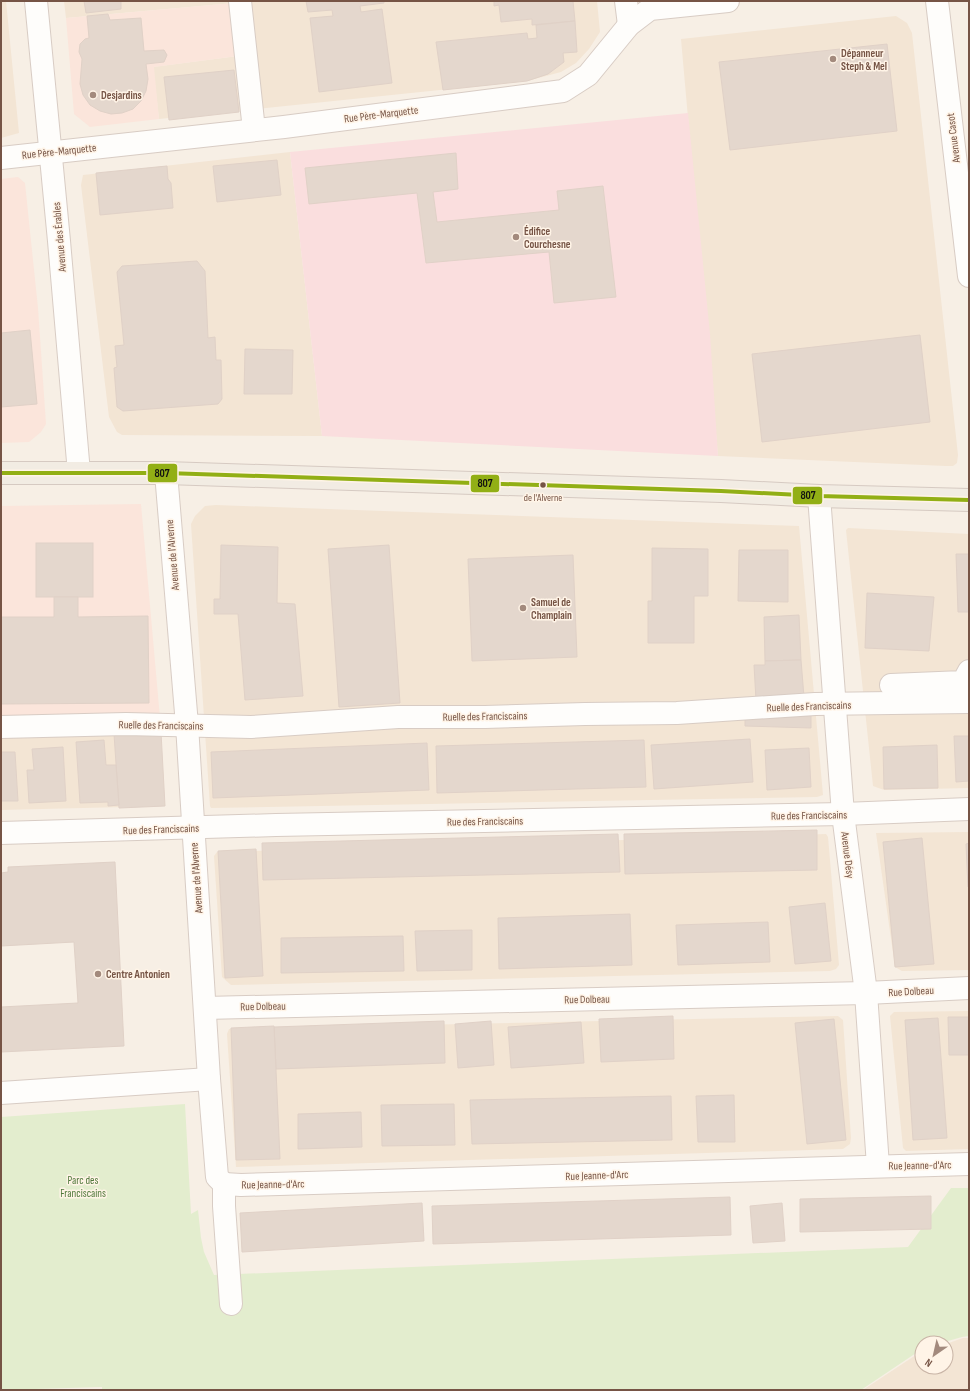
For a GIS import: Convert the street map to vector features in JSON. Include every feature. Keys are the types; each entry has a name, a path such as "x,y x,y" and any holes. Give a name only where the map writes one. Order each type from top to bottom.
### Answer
{"main road":[{"path":"1,473 166,473 969,500"}],"street":[{"name":"Avenue des Érables","path":"36,1 51,152 79,473"},
{"path":"240,1 254,130"},
{"path":"626,1 629,25"},
{"name":"Rue Père-Marquette","path":"1,158 254,130 563,91 588,76 629,25 650,9 728,1"},
{"name":"Avenue Casot","path":"937,1 969,276"},
{"name":"Avenue de l'Alverne","path":"166,473 187,725 209,1079 217,1177 224,1184"},
{"name":"Avenue Désy","path":"819,496 843,814 866,993 878,1166"},
{"path":"891,685 964,682 969,671"},
{"name":"Ruelle des Franciscains","path":"1,726 126,724 251,727 398,718 677,713 835,704 969,702"},
{"name":"Rue des Franciscains","path":"1,833 276,825 843,814 969,809"},
{"name":"Rue Dolbeau","path":"205,1008 866,993 969,988"},
{"path":"1,1093 209,1079"},
{"name":"Rue Jeanne-d'Arc","path":"224,1184 249,1185 969,1164"},
{"path":"224,1184 224,1206 231,1304"}],"shaded area":[{"path":"1,1 6,1 19,133 1,138"},
{"path":"64,1 597,1 600,32 589,49 576,63 561,72 527,81 159,119 153,67 238,56 234,3 66,18"},
{"path":"234,3 238,56 154,67 159,119 90,127 74,114 66,18"},
{"path":"896,16 907,23 912,33 958,455 957,463 953,466 946,466 718,456 681,39"},
{"path":"688,113 710,334 718,456 322,436 290,152"},
{"path":"290,152 322,436 122,435 117,432 109,417 81,185 83,175"},
{"path":"18,177 25,183 38,308 46,424 41,432 29,442 1,443 1,179"},
{"path":"141,504 160,718 1,725 1,506"},
{"path":"216,505 799,526 823,795 817,797 211,808 191,524 195,516 205,506"},
{"path":"848,528 969,534 969,788 884,790 873,786 846,530"},
{"path":"160,718 165,806 1,810 1,725"},
{"path":"969,832 969,970 902,971 895,967 876,833"},
{"path":"826,834 828,837 839,965 836,969 830,971 231,985 222,977 214,856 217,852"},
{"path":"969,1011 969,1149 906,1151 903,1148 890,1016 894,1012"},
{"path":"838,1016 843,1020 851,1138 850,1144 843,1149 236,1167 227,1034 229,1029"},
{"path":"963,1338 969,1338 969,1390 863,1390 914,1356 914,1375 954,1375 954,1341"}],"green space":[{"name":"Parc des Franciscains","path":"185,1104 191,1214 198,1210 204,1252 214,1275 908,1247 951,1188 969,1188 969,1336 954,1339 954,1335 914,1335 914,1354 861,1390 102,1390 102,1387 1,1390 1,1117"}],"building":[{"path":"84,1 121,1 121,9 86,13"},
{"path":"306,1 384,1 384,3 360,6 361,12 382,9 392,83 319,92 310,18 333,16 332,10 308,12"},
{"path":"494,1 573,1 575,21 532,25 532,19 501,22 499,5 494,6"},
{"path":"108,14 110,20 141,18 144,51 164,50 167,55 164,62 146,64 148,79 146,91 141,101 133,109 122,113 111,114 100,111 90,105 83,95 80,84 82,59 79,52 80,44 85,39 89,38 87,16"},
{"path":"575,21 577,52 563,53 564,62 548,74 527,81 443,90 436,42 527,33 528,39 537,38 536,25"},
{"path":"887,44 897,131 730,150 719,62"},
{"path":"234,70 239,112 169,120 164,77"},
{"name":"Édifice Courchesne","path":"456,153 458,189 433,192 437,222 559,210 557,191 603,186 616,297 554,303 549,252 426,263 417,193 309,204 305,168"},
{"path":"277,160 281,195 217,202 213,166"},
{"path":"167,166 168,179 171,183 173,208 100,215 96,173"},
{"path":"197,261 205,271 208,338 215,337 216,360 221,360 222,399 218,404 123,411 117,407 114,368 117,367 115,346 124,345 117,272 122,266"},
{"path":"30,330 37,404 1,407 1,333"},
{"path":"920,335 930,422 762,442 752,354"},
{"path":"245,349 293,350 292,394 244,394"},
{"path":"36,543 93,543 93,597 36,597"},
{"path":"221,545 278,547 277,603 295,604 303,696 245,700 238,614 214,614 214,599 220,599"},
{"path":"389,545 400,703 339,707 328,549"},
{"path":"652,548 708,549 708,596 694,596 694,643 648,643 648,601 652,601"},
{"path":"739,550 788,550 788,602 738,601"},
{"path":"956,554 969,554 969,612 958,612"},
{"name":"Samuel de Champlain","path":"573,555 577,657 472,661 468,559"},
{"path":"867,593 934,597 929,651 865,648"},
{"path":"54,597 78,597 78,617 148,616 149,703 1,704 1,617 54,617"},
{"path":"799,615 801,660 765,661 764,617"},
{"path":"801,660 804,697 756,700 754,665 765,665 765,661"},
{"path":"811,715 811,728 745,726 745,717"},
{"path":"161,732 165,806 119,808 114,734"},
{"path":"954,736 969,736 969,781 956,782"},
{"path":"750,739 753,782 654,789 651,745"},
{"path":"104,740 106,765 116,765 119,805 108,806 108,802 80,803 76,742"},
{"path":"644,740 646,787 437,793 436,746"},
{"path":"427,743 429,790 213,798 211,752"},
{"path":"937,745 938,788 884,789 883,747"},
{"path":"63,747 66,801 29,803 27,770 34,770 32,749"},
{"path":"809,748 811,787 767,790 765,750"},
{"path":"1,752 15,752 18,801 1,801"},
{"path":"817,830 817,870 625,874 624,834"},
{"path":"618,834 620,872 263,880 262,843"},
{"path":"922,838 934,964 895,967 883,842"},
{"path":"969,843 969,887 968,887 966,844"},
{"path":"256,849 263,976 225,978 218,851"},
{"name":"Centre Antonien","path":"115,862 124,1046 1,1052 1,1007 78,1003 74,942 1,946 1,873 8,872 8,867"},
{"path":"825,903 831,961 795,964 789,907"},
{"path":"630,914 632,965 499,969 498,918"},
{"path":"768,922 770,962 678,965 676,925"},
{"path":"472,930 472,970 417,971 415,931"},
{"path":"403,936 404,971 281,973 281,938"},
{"path":"673,1016 674,1059 601,1062 599,1019"},
{"path":"948,1017 969,1017 969,1055 949,1055"},
{"path":"938,1018 947,1138 913,1140 905,1020"},
{"path":"834,1019 846,1140 807,1144 795,1023"},
{"path":"444,1021 445,1063 276,1069 274,1027"},
{"path":"491,1021 494,1065 458,1068 455,1024"},
{"path":"581,1022 584,1063 511,1068 508,1027"},
{"path":"274,1026 280,1159 236,1160 231,1028"},
{"path":"734,1095 735,1142 698,1142 696,1096"},
{"path":"671,1096 672,1140 472,1144 470,1100"},
{"path":"454,1104 455,1145 382,1146 381,1105"},
{"path":"361,1112 362,1147 298,1149 298,1114"},
{"path":"931,1196 931,1229 800,1232 800,1199"},
{"path":"730,1197 731,1235 433,1244 432,1206"},
{"path":"422,1203 424,1241 242,1252 240,1213"},
{"path":"782,1203 785,1241 753,1243 750,1206"}],"transit line":[{"name":"807","path":"1,473 166,473 969,500"}],"place":[{"name":"Dépanneur Steph & Mel","path":"833,59"},
{"name":"Desjardins","path":"93,95"},
{"name":"Édifice Courchesne","path":"516,237"},
{"name":"de l'Alverne","path":"543,485"},
{"name":"Samuel de Champlain","path":"523,608"},
{"name":"Centre Antonien","path":"98,974"}]}
